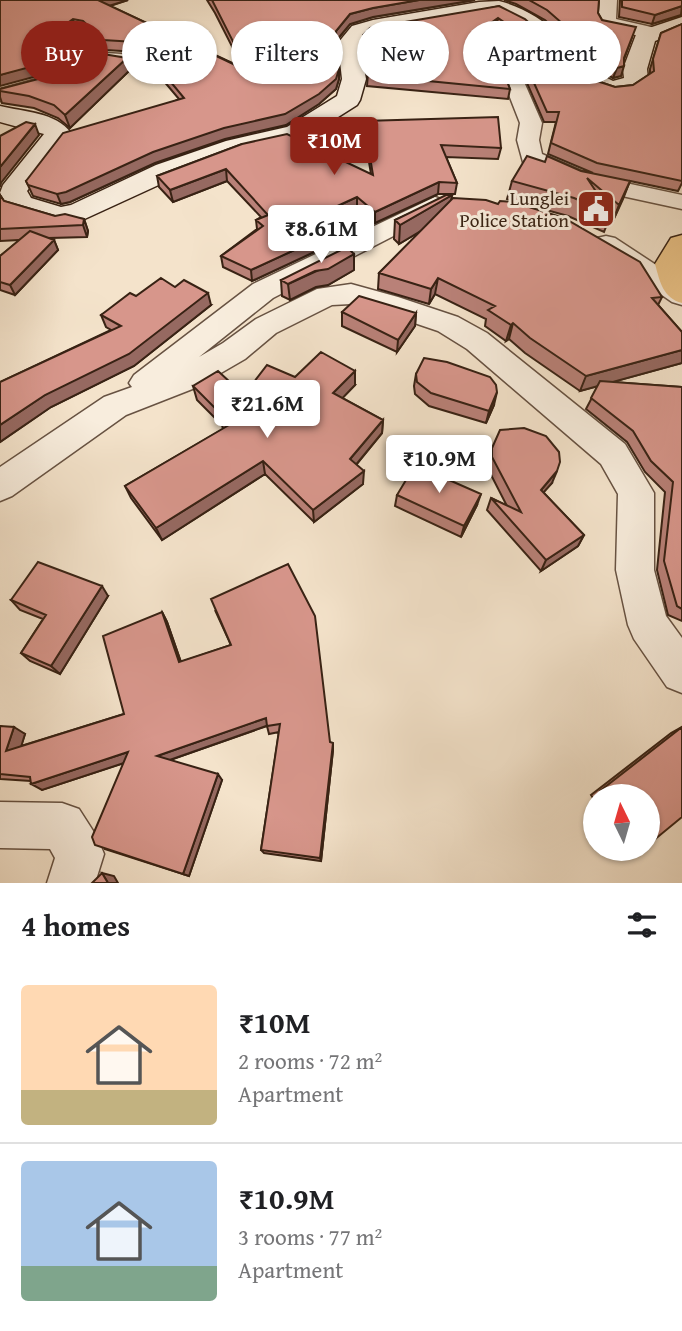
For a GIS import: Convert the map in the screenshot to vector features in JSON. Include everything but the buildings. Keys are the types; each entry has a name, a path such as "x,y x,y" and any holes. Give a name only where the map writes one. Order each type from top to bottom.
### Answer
{"main road":[{"path":"0,114 50,125 58,133 13,191 20,204 60,216 78,213 166,171 235,147 296,133 348,100 354,79 349,43 360,32 381,25 499,7 516,12 543,30 597,82 607,88 628,87 636,80 635,69 645,37 682,23"},
{"path":"682,245 671,264 676,284 682,293"}],"street":[{"path":"608,0 607,23 653,33"},
{"path":"0,95 40,84"},
{"path":"515,84 531,123 528,140 531,157 544,166 591,182 682,202"},
{"path":"0,486 115,406 263,291 408,216 439,204 460,202"},
{"path":"581,230 682,293"},
{"path":"115,406 184,380 234,351 266,326 327,296 351,295 448,324 477,341 613,454 636,493 635,570 648,625 682,672"},
{"path":"0,825 62,826 80,854 71,883"}],"place":[{"name":"Lunglei Police Station","path":"596,209"}]}
